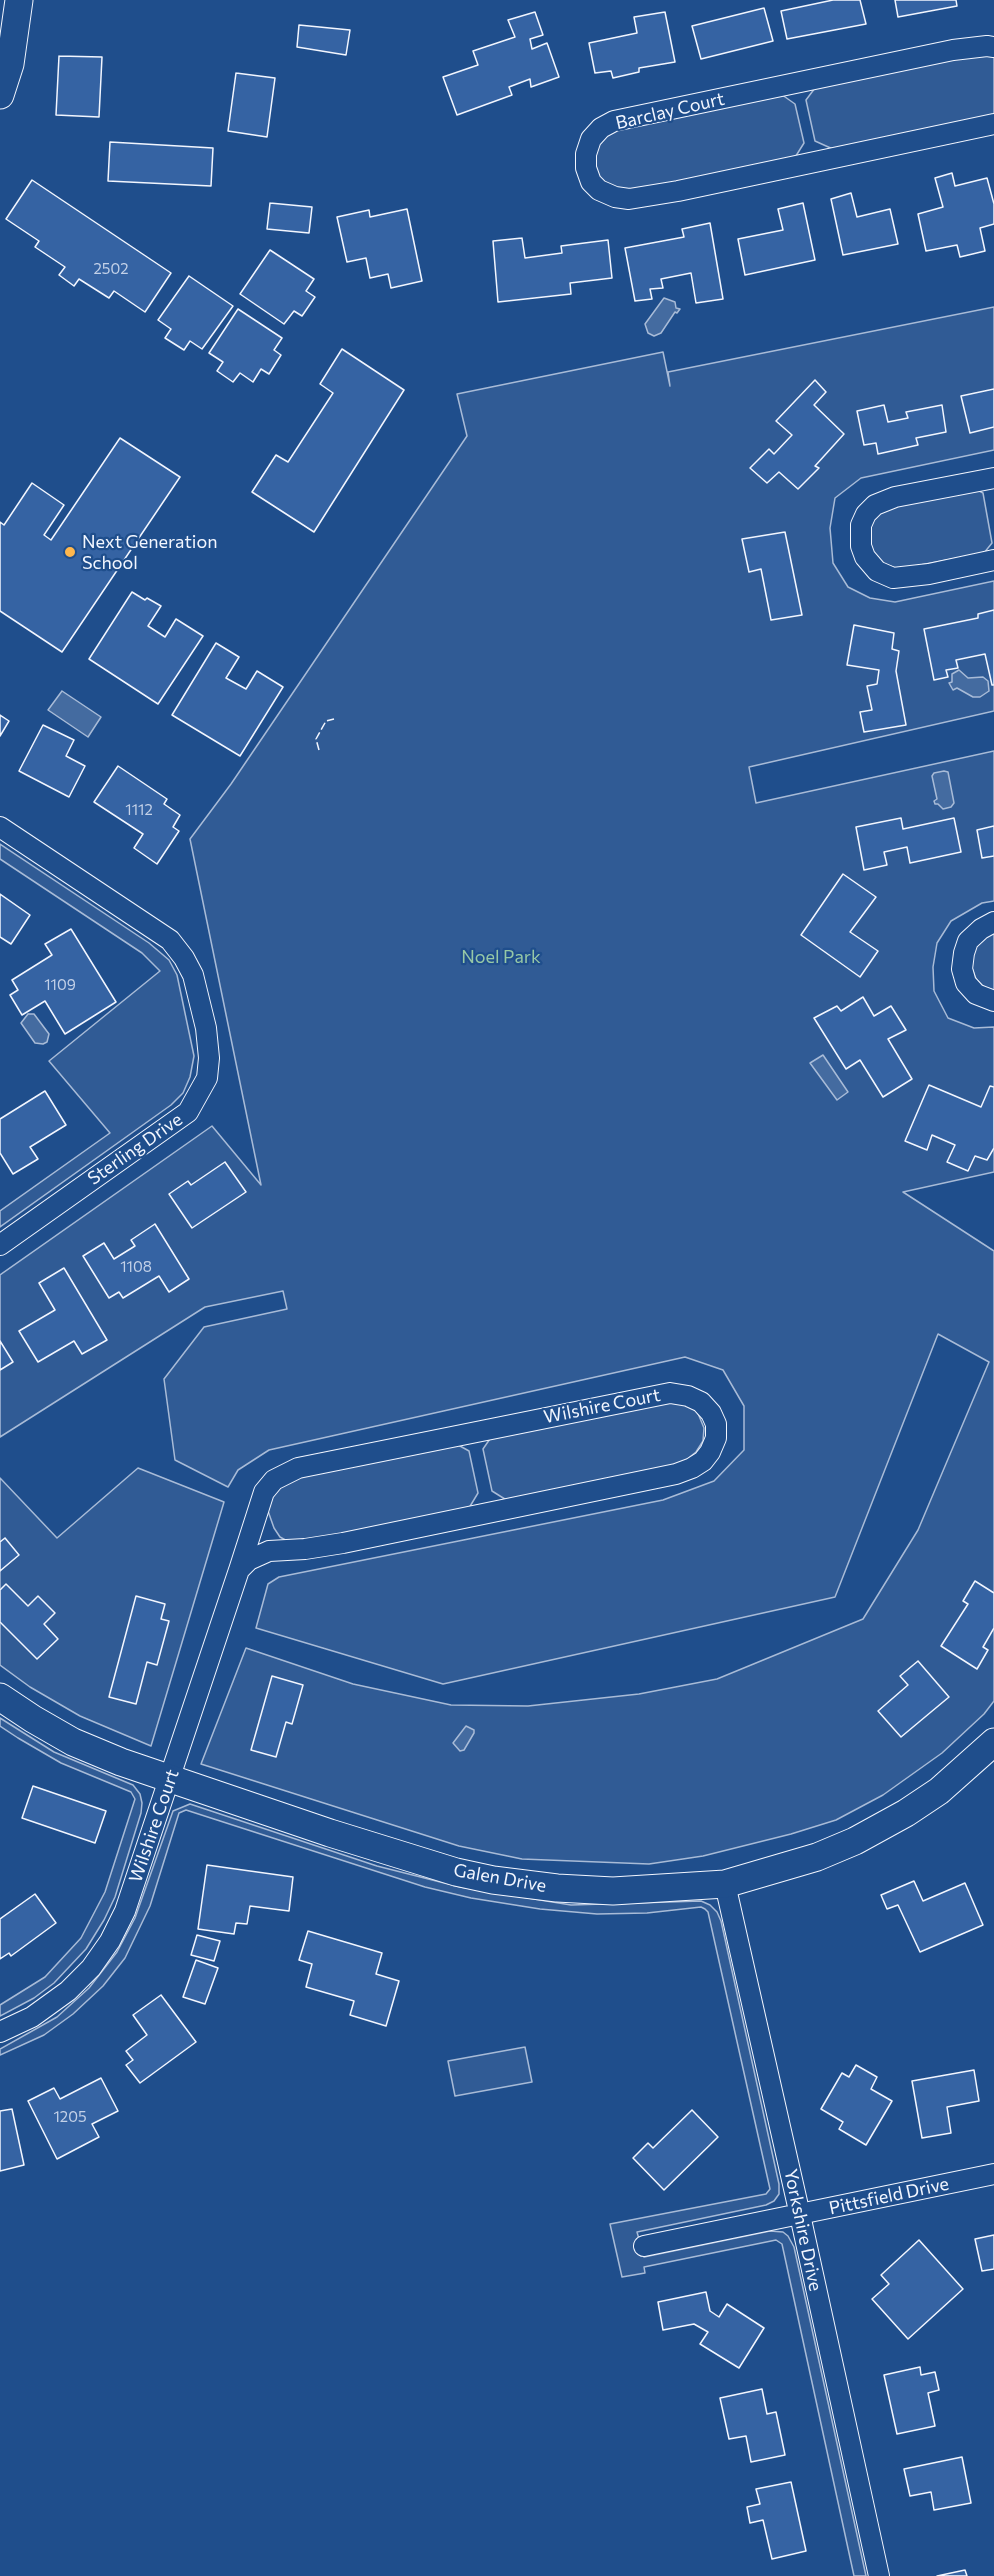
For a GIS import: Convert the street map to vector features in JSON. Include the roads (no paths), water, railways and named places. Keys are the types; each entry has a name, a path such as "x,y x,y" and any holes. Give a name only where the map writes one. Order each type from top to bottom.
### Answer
{"street":[{"path":"0,95 9,64 19,0"},
{"name":"Barclay Court","path":"994,47 953,50 614,121 601,128 591,139 586,154 586,168 591,182 599,190 615,197 629,199 678,191 994,124"},
{"path":"994,478 895,497 875,505 866,514 861,525 861,546 865,557 877,571 894,578 929,574 994,560"},
{"name":"Sterling Drive","path":"0,827 170,940 184,958 193,975 206,1028 209,1058 207,1078 188,1112 0,1245"},
{"path":"994,922 981,929 968,941 963,953 962,969 966,983 976,994 994,1001"},
{"name":"Wilshire Court","path":"0,2032 32,2017 68,1991 90,1968 110,1941 125,1911 171,1779 264,1492 274,1480 298,1468 670,1393 688,1396 701,1402 711,1413 716,1424 716,1438 710,1452 698,1464 676,1474 343,1543 305,1549 269,1551 249,1560 239,1570"},
{"name":"Galen Drive","path":"0,1696 33,1719 73,1742 171,1779 341,1836 456,1872 493,1880 558,1888 613,1891 725,1884 817,1857 855,1841 906,1813 939,1791 994,1742"},
{"name":"Yorkshire Drive","path":"725,1884 879,2576"},
{"name":"Pittsfield Drive","path":"644,2246 994,2174"}],"place":[{"name":"Next Generation School","path":"70,552"}],"park label":[{"name":"Noel Park","path":"501,957"}]}
